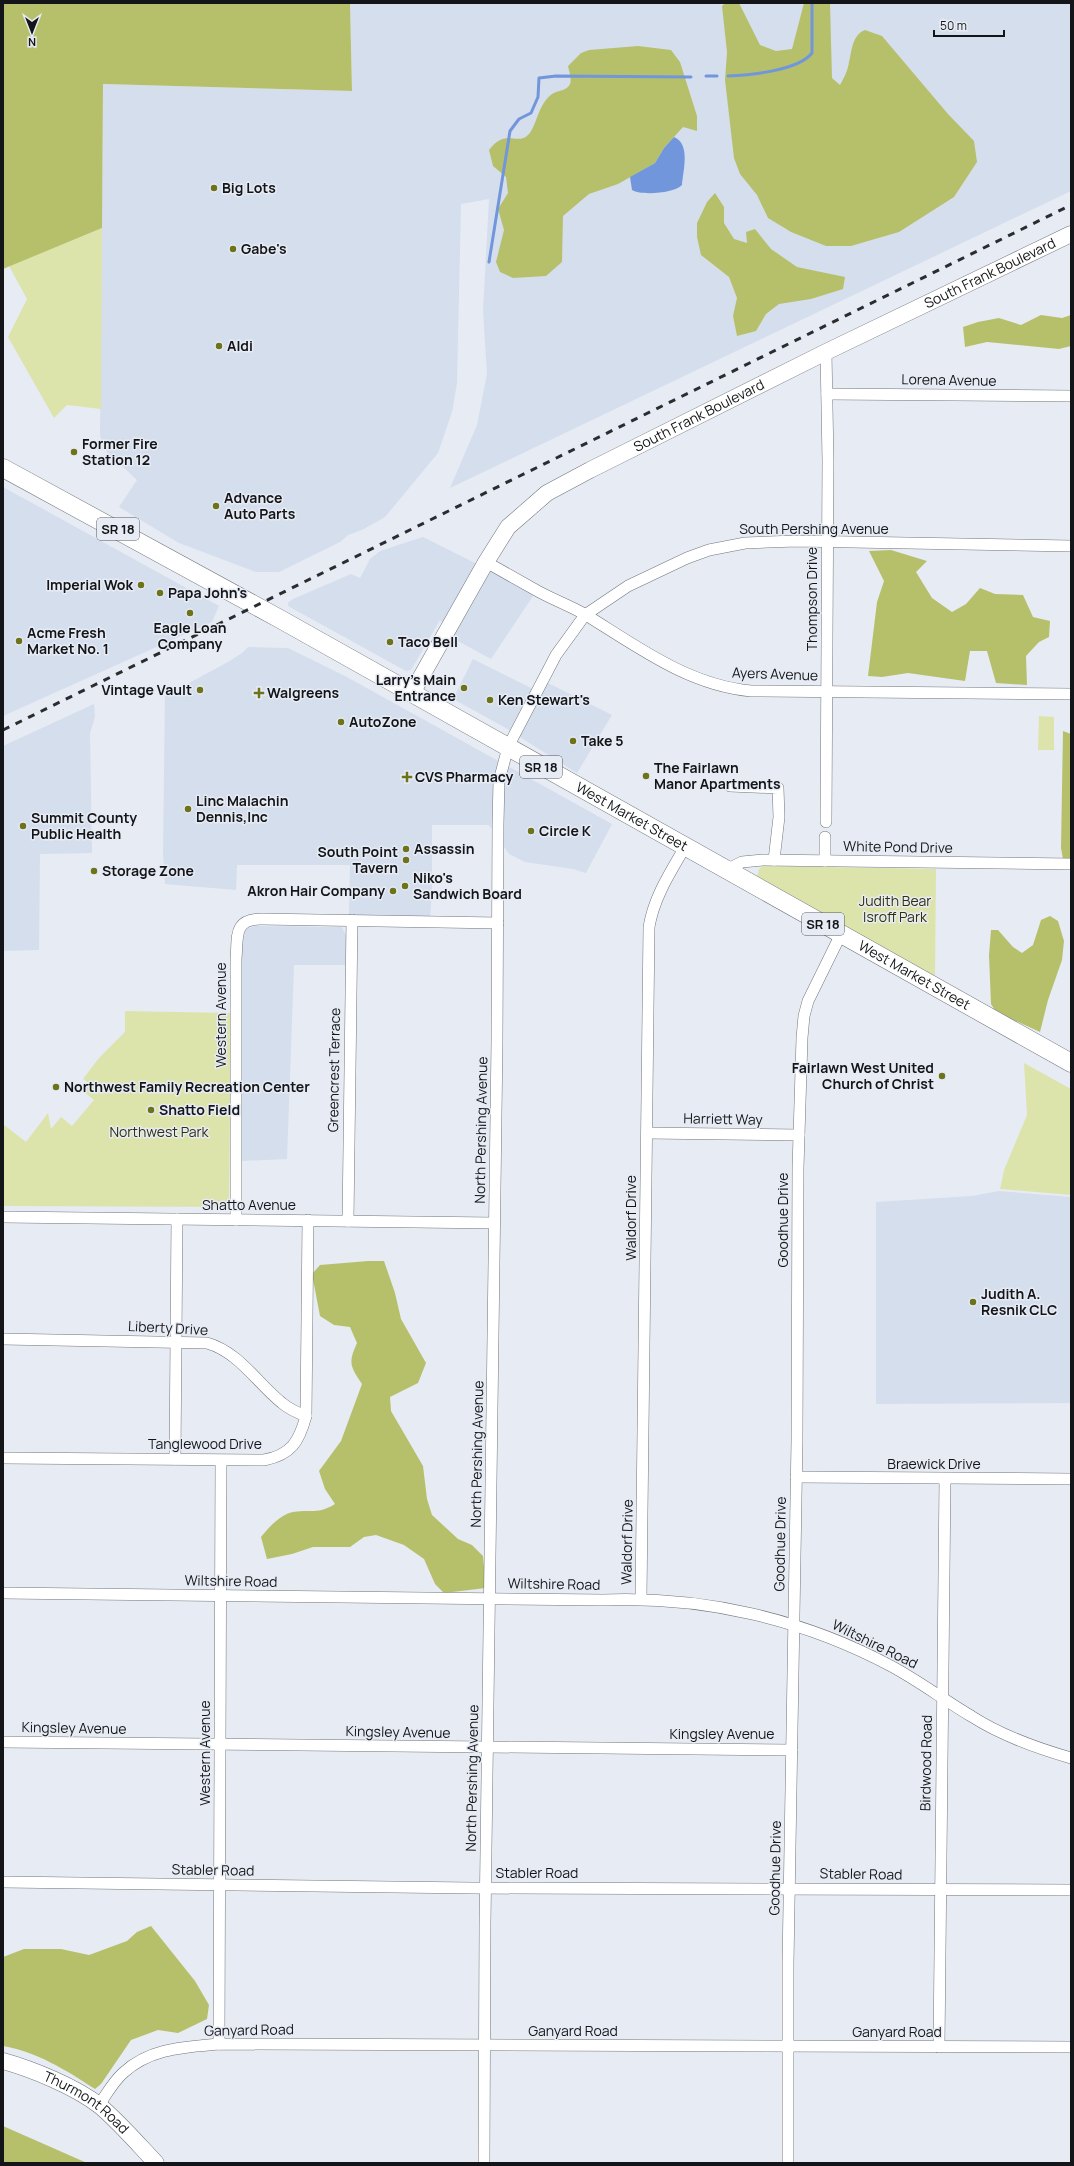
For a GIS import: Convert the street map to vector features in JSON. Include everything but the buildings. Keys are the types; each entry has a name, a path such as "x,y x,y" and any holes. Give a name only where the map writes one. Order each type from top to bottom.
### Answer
{"main road":[{"name":"West Market Street","path":"3,468 412,693 1071,1063"}],"street":[{"name":"South Frank Boulevard","path":"412,693 486,562 508,527 548,493 597,466 826,352 1071,234"},
{"name":"Thompson Drive","path":"826,352 828,691 826,822"},
{"name":"Lorena Avenue","path":"827,394 1071,396"},
{"name":"South Pershing Avenue","path":"508,747 556,655 585,615 628,586 687,558 709,550 745,543 827,542 1071,546"},
{"name":"Ayers Avenue","path":"486,562 534,590 585,615 644,652 685,673 722,687 750,690 1071,694"},
{"name":"North Pershing Avenue","path":"484,2163 485,1888 492,1481 499,780 508,747"},
{"path":"730,786 778,788 779,817 774,860"},
{"path":"825,837 825,861"},
{"name":"Waldorf Drive","path":"641,1598 649,927 651,913 661,889 685,847"},
{"name":"White Pond Drive","path":"726,870 742,862 774,860 1071,864"},
{"name":"Western Avenue","path":"236,1220 236,1005 238,930 243,923 255,919 352,920"},
{"path":"352,920 498,923"},
{"name":"Greencrest Terrace","path":"348,1221 352,920"},
{"name":"Goodhue Drive","path":"788,2163 788,2047 799,1135 804,1016 813,990 841,934"},
{"name":"Harriett Way","path":"647,1133 799,1135"},
{"name":"Shatto Avenue","path":"3,1217 494,1223"},
{"path":"175,1459 177,1219"},
{"name":"Tanglewood Drive","path":"3,1458 175,1459 221,1461 264,1460 283,1454 291,1448 301,1435 306,1416 308,1220"},
{"name":"Liberty Drive","path":"3,1339 176,1341 207,1343 222,1348 234,1356 282,1403 306,1416"},
{"name":"Western Avenue","path":"219,2044 221,1884 221,1461"},
{"name":"Braewick Drive","path":"796,1477 1071,1479"},
{"name":"Birdwood Road","path":"939,2047 945,1479"},
{"name":"Wiltshire Road","path":"3,1593 489,1599 641,1598 726,1608 760,1615 794,1625 856,1649 893,1667 972,1717 1001,1733 1044,1751 1071,1758"},
{"name":"Kingsley Avenue","path":"3,1742 792,1750"},
{"name":"Stabler Road","path":"3,1882 485,1888 1071,1890"},
{"name":"Ganyard Road","path":"99,2105 124,2072 149,2056 171,2048 219,2044 1071,2047"},
{"name":"Thurmont Road","path":"3,2061 40,2073 99,2105 156,2163"}],"shaded area":[{"path":"350,3 1071,3 1071,191 450,488 477,425 487,374 483,311 489,199 461,204 457,383 452,412 438,453 385,517 362,530 348,535 340,542 279,572 256,572 179,543 119,507 137,480 107,452 100,436 103,84 352,91"},
{"path":"3,487 219,606 212,622 3,716"},
{"path":"423,537 535,593 491,659 456,640 440,620 411,670 406,671 288,606 288,603 293,599 351,574 360,578 370,559 380,551"},
{"path":"248,647 288,648 345,676 612,824 586,873 573,869 525,862 509,854 489,825 432,825 432,890 430,918 349,915 350,865 237,865 236,890 165,884 163,853 165,696 228,662"},
{"path":"473,659 533,689 538,678 612,715 577,773 504,727 453,699"},
{"path":"94,704 95,717 90,733 92,853 40,854 39,950 3,951 3,746"},
{"path":"255,926 342,927 347,937 345,965 294,965 287,1159 241,1161 242,946 246,929"},
{"name":"Judith A. Resnik CLC","path":"999,1191 1071,1197 1071,1403 876,1404 876,1202 972,1196"}],"green space":[{"path":"3,3 350,3 352,91 103,84 102,228 3,269"},
{"path":"725,3 739,3 760,45 776,51 792,49 804,3 830,3 832,78 840,85 847,71 853,43 857,35 865,30 882,36 948,114 974,141 977,162 954,197 899,232 851,246 826,246 791,232 768,218 757,195 740,174 734,158 725,80 727,52 722,6"},
{"path":"638,46 671,50 680,62 697,116 697,131 683,127 664,148 655,163 618,184 589,194 563,216 562,262 546,276 513,278 500,272 496,262 504,230 498,209 508,193 506,177 493,166 489,150 495,143 506,138 520,139 529,134 547,98 569,86 571,80 568,66 581,53 589,50"},
{"path":"715,193 724,207 724,223 734,239 747,243 746,232 755,229 771,249 797,267 845,277 843,289 811,299 779,304 766,314 756,331 737,336 733,316 737,298 729,277 701,255 697,237 697,223 707,202"},
{"path":"102,228 101,409 67,405 54,418 8,337 27,299 9,266"},
{"path":"1041,315 1062,318 1071,315 1071,346 1059,349 987,342 965,347 963,327 978,322 999,318 1021,325"},
{"path":"891,550 927,561 916,572 932,598 952,612 966,604 980,588 995,594 1023,595 1033,617 1050,621 1049,637 1039,642 1026,656 1027,685 996,683 987,651 970,651 965,681 908,673 882,677 868,676 877,602 884,581 869,551"},
{"path":"1039,716 1054,717 1054,750 1038,750"},
{"path":"1063,731 1071,734 1071,858 1063,859 1061,848"},
{"name":"Judith Bear Isroff Park","path":"763,866 936,869 935,978 757,877 759,869"},
{"path":"1050,916 1058,921 1064,941 1062,960 1048,1000 1040,1032 996,1012 991,1004 989,955 991,930 998,930 1013,947 1022,953 1033,945 1041,920"},
{"name":"Northwest Park","path":"125,1011 231,1013 229,1207 3,1206 3,1124 26,1142 48,1113 51,1129 61,1117 72,1126 94,1100 83,1091 89,1083 83,1079 99,1058 125,1032"},
{"path":"1024,1063 1071,1089 1071,1195 1000,1189 1004,1170 1027,1115"},
{"path":"384,1261 395,1293 401,1319 426,1363 418,1383 390,1397 391,1411 423,1466 427,1499 432,1515 458,1539 472,1545 483,1556 486,1588 444,1593 435,1584 424,1559 404,1545 376,1535 364,1537 350,1547 313,1547 292,1554 267,1559 261,1537 275,1522 288,1513 300,1511 319,1511 335,1504 325,1489 319,1471 341,1441 362,1384 355,1373 351,1360 357,1343 350,1327 334,1325 320,1316 312,1274 320,1265"},
{"path":"151,1926 195,1981 209,2005 207,2019 178,2033 158,2030 131,2040 101,2084 95,2089 73,2075 39,2057 3,2046 3,1957 24,1949 61,1949 89,1955 127,1941 137,1932"},
{"path":"3,2126 87,2163 3,2163"}],"water":[{"path":"674,137 683,145 685,158 682,185 673,190 658,193 643,193 632,190 630,177 655,163 664,148"}],"waterway":[{"path":"728,76 748,75 785,68 796,64 812,53 812,3"},
{"path":"489,262 510,131 519,119 531,113 538,97 539,78 556,76 691,77"},
{"path":"706,76 717,76"}],"railway":[{"path":"3,730 1071,205"}],"place":[{"name":"Big Lots","path":"214,188"},
{"name":"Gabe's","path":"233,249"},
{"name":"Aldi","path":"219,346"},
{"name":"Former Fire Station 12","path":"74,452"},
{"name":"Advance Auto Parts","path":"216,506"},
{"name":"Imperial Wok","path":"141,585"},
{"name":"Papa John's","path":"160,593"},
{"name":"Eagle Loan Company","path":"190,613"},
{"name":"Acme Fresh Market No. 1","path":"19,641"},
{"name":"Taco Bell","path":"390,642"},
{"name":"Larry's Main Entrance","path":"464,688"},
{"name":"Vintage Vault","path":"200,690"},
{"name":"Walgreens","path":"259,693"},
{"name":"Ken Stewart's","path":"490,700"},
{"name":"AutoZone","path":"341,722"},
{"name":"Take 5","path":"573,741"},
{"name":"The Fairlawn Manor Apartments","path":"646,776"},
{"name":"CVS Pharmacy","path":"407,777"},
{"name":"Linc Malachin Dennis,Inc","path":"188,809"},
{"name":"Summit County Public Health","path":"23,826"},
{"name":"Circle K","path":"531,831"},
{"name":"Assassin","path":"406,849"},
{"name":"South Point Tavern","path":"406,860"},
{"name":"Storage Zone","path":"94,871"},
{"name":"Niko's Sandwich Board","path":"405,886"},
{"name":"Akron Hair Company","path":"393,891"},
{"name":"Fairlawn West United Church of Christ","path":"942,1076"},
{"name":"Northwest Family Recreation Center","path":"56,1087"},
{"name":"Shatto Field","path":"151,1110"},
{"name":"Judith A. Resnik CLC","path":"973,1302"}]}
